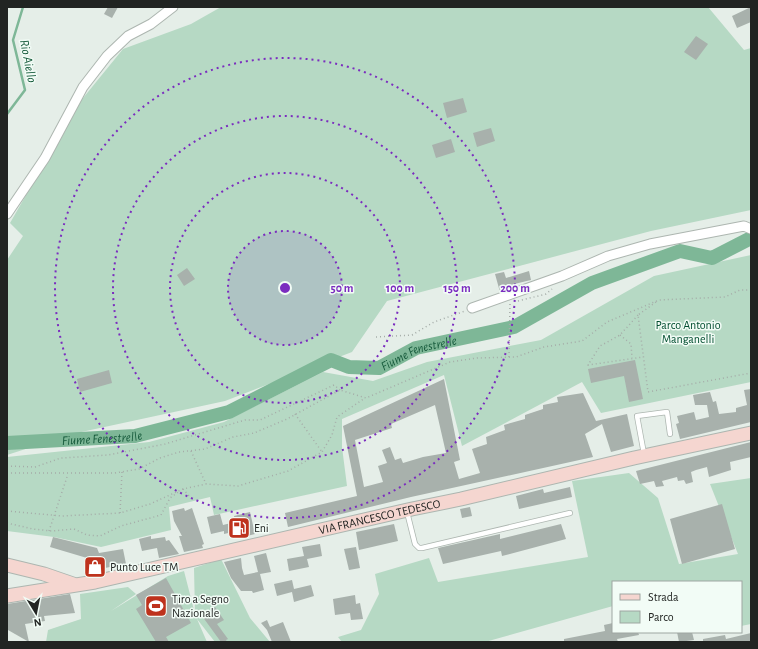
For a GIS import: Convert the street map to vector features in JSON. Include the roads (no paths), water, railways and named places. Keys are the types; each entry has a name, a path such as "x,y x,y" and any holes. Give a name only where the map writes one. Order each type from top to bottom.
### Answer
{"street":[{"path":"7,214 45,158 83,87 108,56 128,36 151,24 173,7"},
{"path":"472,308 562,276 608,256 650,244 748,228"},
{"name":"VIA FRANCESCO TEDESCO","path":"7,596 95,582 406,510 461,499 751,433"},
{"path":"7,565 44,574 75,585"}],"lane":[{"path":"645,456 642,448 637,416 667,412 670,434"},
{"path":"406,510 415,544 419,548 570,513"}],"waterway":[{"name":"Rio Aiello","path":"7,114 25,90 13,40 23,7"},
{"name":"Fiume Fenestrelle","path":"7,443 135,436 229,412 331,360 349,367 379,368 416,348 514,327 592,283 680,251 712,258 751,238"}],"place":[{"name":"Eni","path":"239,528"},
{"name":"Punto Luce TM","path":"95,567"},
{"name":"Tiro a Segno Nazionale","path":"156,606"}],"park label":[{"name":"Parco Antonio Manganelli","path":"688,332"}]}
